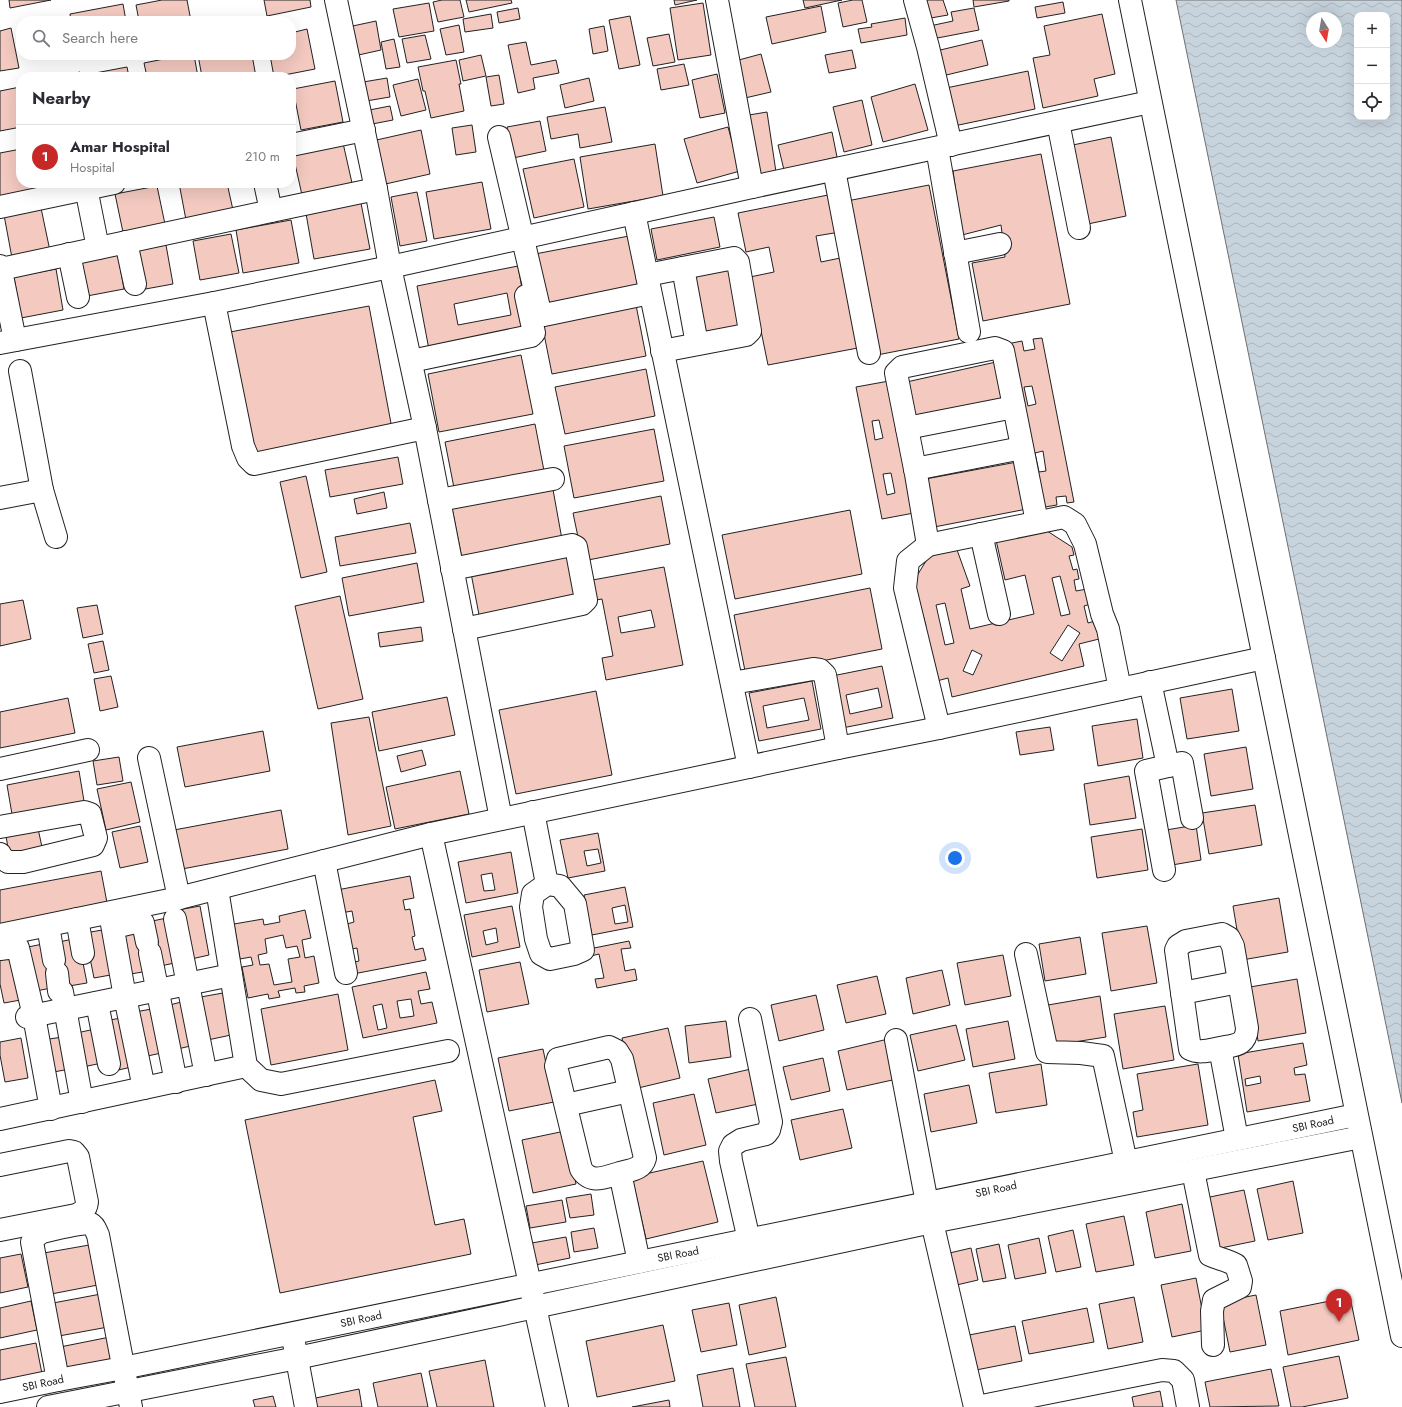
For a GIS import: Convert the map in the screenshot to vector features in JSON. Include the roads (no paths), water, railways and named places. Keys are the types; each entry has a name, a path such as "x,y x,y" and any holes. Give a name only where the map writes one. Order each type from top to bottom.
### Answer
{"street":[{"path":"336,0 376,189 390,267 425,428 501,819"},
{"path":"717,0 752,187"},
{"path":"915,0 928,47 944,146 955,253 969,332"},
{"path":"1130,0 1402,1336"},
{"path":"376,189 70,254 0,267 8,341 214,303 390,267 752,187 1150,102"},
{"path":"1058,122 1079,228"},
{"path":"296,144 364,130"},
{"path":"411,361 532,336 534,333 519,239 499,137"},
{"path":"834,170 869,353"},
{"path":"0,207 86,188 98,248"},
{"path":"266,188 271,211"},
{"path":"634,213 749,767"},
{"path":"519,239 540,312 544,315 649,284 683,268 734,258 738,262 750,331 746,335 662,350"},
{"path":"126,242 135,284"},
{"path":"955,253 1000,244"},
{"path":"70,254 78,297"},
{"path":"683,268 698,344"},
{"path":"214,303 243,446 248,458 254,464 425,428"},
{"path":"928,545 896,373 902,367 996,348 1003,351 1037,522"},
{"path":"20,371 42,490 56,537"},
{"path":"907,428 1014,407"},
{"path":"915,470 1022,448"},
{"path":"439,500 553,478"},
{"path":"0,498 42,490"},
{"path":"939,728 905,588 908,561 928,545 1064,517 1075,524 1085,544 1102,614 1108,629 1120,689"},
{"path":"981,534 999,614"},
{"path":"452,569 572,545 576,548 586,600 582,604 464,629"},
{"path":"0,935 65,942 109,923 177,909 217,889 431,834 939,728 1264,658"},
{"path":"732,683 812,669 820,670 825,675 838,748"},
{"path":"1150,682 1168,766"},
{"path":"0,769 88,750"},
{"path":"149,758 177,909 188,984 206,1075"},
{"path":"1164,870 1146,771 1182,763 1192,818"},
{"path":"0,827 84,812 90,814 96,838 93,845 23,862 8,862 0,857 0,854"},
{"path":"533,812 547,884"},
{"path":"431,834 534,1308 557,1407"},
{"path":"324,861 346,973"},
{"path":"217,889 231,975 253,1073"},
{"path":"109,923 140,921 143,923 176,1082"},
{"path":"109,923 144,1088"},
{"path":"1222,934 1229,938 1233,946 1247,1028 1246,1036 1241,1043 1203,1051 1195,1051 1190,1049 1182,993 1176,950 1178,946 1186,942 1222,934"},
{"path":"65,942 60,991 62,992 82,1102"},
{"path":"0,949 14,947 18,948 30,1016 51,1109"},
{"path":"1026,954 1047,1052 1081,1053 1103,1056 1126,1162"},
{"path":"30,1016 231,975"},
{"path":"1182,993 1239,982"},
{"path":"96,1003 109,1064"},
{"path":"749,1240 730,1151 733,1145 741,1140 766,1134 769,1130 770,1122 750,1019"},
{"path":"896,1040 930,1212 976,1407 1162,1370 1174,1371 1183,1380 1188,1407"},
{"path":"609,1047 616,1051 622,1059 645,1158 644,1163 640,1168 620,1174 593,1179 586,1176 581,1169 566,1105 556,1066 558,1059 609,1047"},
{"path":"1220,1048 1237,1139"},
{"path":"0,1119 206,1075 253,1073 281,1084 448,1051"},
{"path":"566,1105 629,1091"},
{"name":"SBI Road","path":"48,1407 129,1399 297,1358 534,1308 930,1212 1126,1162 1356,1115"},
{"name":"SBI Road","path":"0,1392 292,1334 749,1240 1193,1171 1361,1137"},
{"path":"0,1165 69,1151 74,1152 78,1157 87,1202 84,1210 76,1215 0,1230"},
{"path":"1193,1171 1210,1255 1218,1259 1228,1260 1236,1265 1241,1281 1240,1287 1214,1300 1212,1310 1213,1345"},
{"path":"620,1174 639,1262"},
{"path":"58,1380 32,1242 36,1236 42,1232 84,1223 91,1224 96,1228 98,1235 129,1399"},
{"path":"292,1334 306,1407"}],"water":[{"path":"1176,0 1402,0 1402,1103"}],"place":[{"name":"Amar Hospital","path":"1339,1322"}]}
